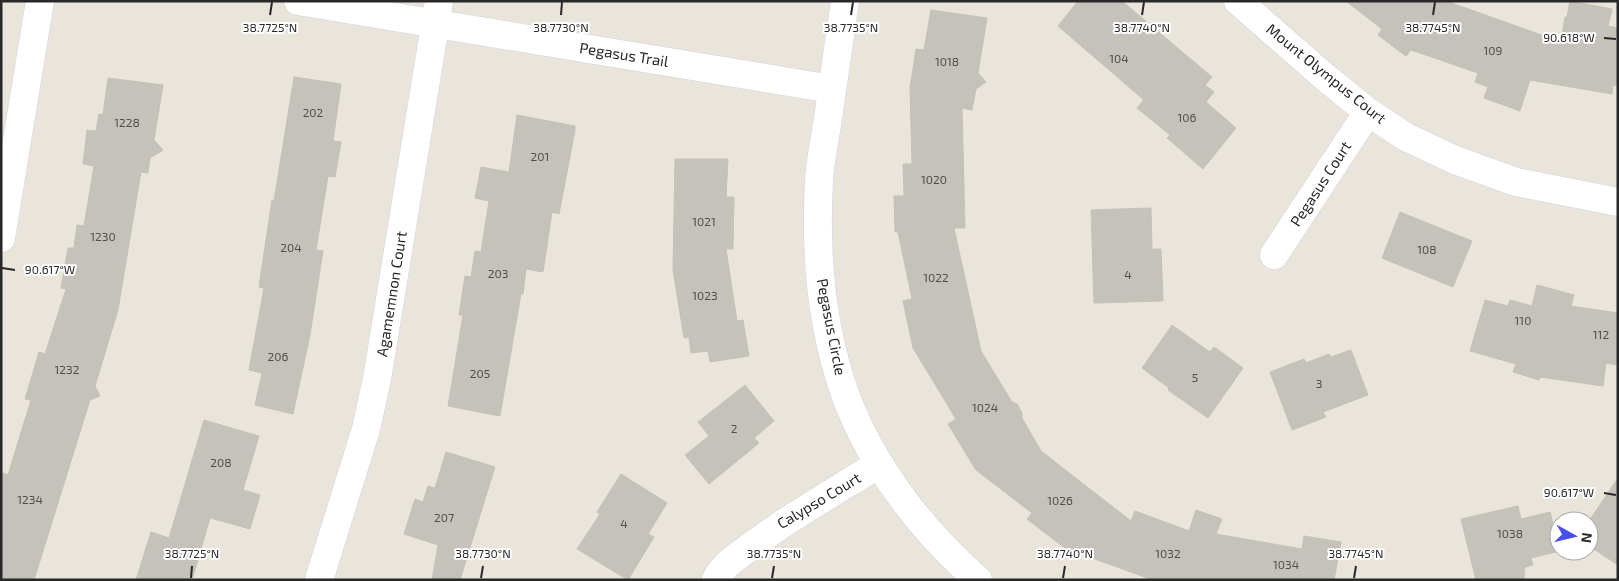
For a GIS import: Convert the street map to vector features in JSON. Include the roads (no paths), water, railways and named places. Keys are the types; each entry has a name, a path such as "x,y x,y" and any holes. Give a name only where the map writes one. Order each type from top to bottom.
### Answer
{"street":[{"path":"1,238 40,1"},
{"name":"Pegasus Trail","path":"298,1 437,12 832,89"},
{"name":"Pegasus Circle","path":"845,1 819,179 817,237 822,293 832,345 845,394 879,464 942,546 978,580"},
{"name":"Mount Olympus Court","path":"1238,1 1326,78 1368,112 1406,137 1455,160 1516,182 1618,202"},
{"name":"Agamemnon Court","path":"319,580 366,429 378,378 437,12"},
{"name":"Pegasus Court","path":"1274,255 1368,112"},
{"name":"Calypso Court","path":"716,580 718,574 773,529 879,464"}]}
